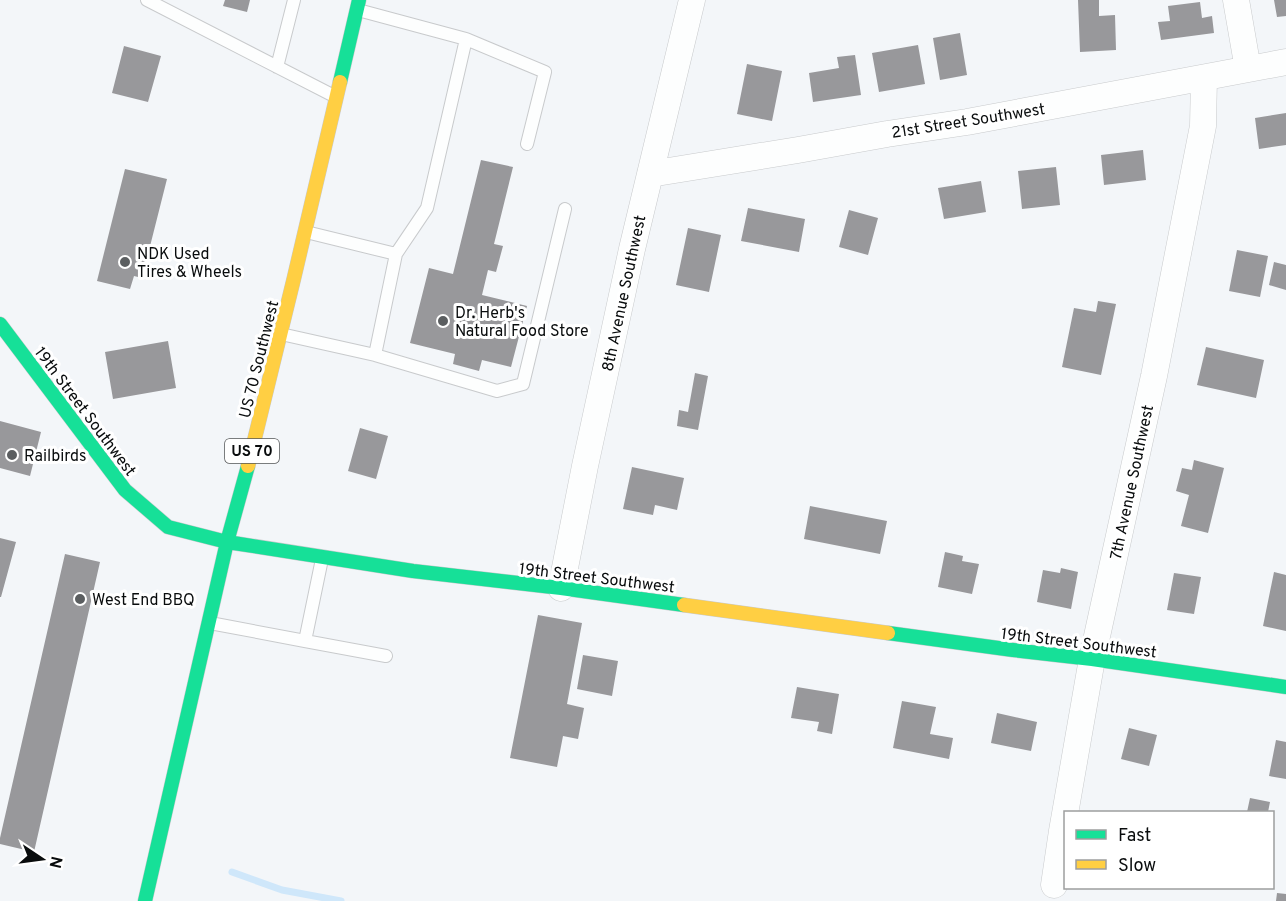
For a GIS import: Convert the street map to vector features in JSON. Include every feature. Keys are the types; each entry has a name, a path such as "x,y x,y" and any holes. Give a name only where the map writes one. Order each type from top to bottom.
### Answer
{"street":[{"name":"8th Avenue Southwest","path":"561,588 632,249 692,0"},
{"path":"1236,0 1248,69"},
{"name":"US 70 Southwest","path":"145,901 227,542 281,334 358,5"},
{"name":"21st Street Southwest","path":"650,174 967,122 1286,62"},
{"name":"7th Avenue Southwest","path":"1065,811 1092,659 1154,376 1203,126 1204,78"},
{"name":"19th Street Southwest","path":"0,324 125,490 168,527 227,542 413,571 561,588 1286,687"},
{"name":"7th Avenue Southwest","path":"1054,885 1064,820"}],"lane":[{"path":"147,0 336,97"},
{"path":"277,67 294,0"},
{"path":"358,5 466,39 545,72 527,144"},
{"path":"375,355 396,254 427,208 466,39"},
{"path":"281,334 375,355 497,391 523,384 565,209"},
{"path":"305,232 396,254"},
{"path":"305,641 322,557"},
{"path":"209,623 386,656"}],"building":[{"path":"225,0 250,0 247,12 223,6"},
{"path":"1078,0 1099,0 1099,16 1115,15 1116,50 1080,52"},
{"path":"1274,0 1286,0 1286,16 1277,17"},
{"path":"1200,2 1202,18 1212,16 1214,33 1161,40 1158,22 1170,21 1168,6"},
{"path":"960,33 967,75 940,80 933,38"},
{"path":"918,45 925,84 879,92 872,53"},
{"path":"124,46 161,56 148,102 112,93"},
{"path":"855,55 861,95 813,102 809,73 839,68 837,57"},
{"path":"747,64 782,71 772,121 737,114"},
{"path":"1286,113 1286,145 1259,149 1255,118"},
{"path":"1143,150 1146,180 1104,185 1101,155"},
{"path":"481,160 513,167 494,244 503,246 496,272 488,270 482,295 527,306 511,367 482,360 479,371 453,364 455,354 410,343 429,268 453,274"},
{"path":"1056,167 1060,205 1022,209 1018,171"},
{"path":"125,169 167,179 142,278 134,276 130,289 97,281"},
{"path":"981,181 986,212 944,219 938,188"},
{"path":"748,208 805,219 799,252 741,241"},
{"path":"849,210 878,218 868,255 839,247"},
{"path":"688,228 721,235 709,292 676,285"},
{"path":"1237,250 1268,256 1260,297 1229,291"},
{"path":"1274,262 1286,265 1286,290 1269,285"},
{"path":"1098,301 1116,304 1101,375 1062,367 1074,308 1096,312"},
{"path":"168,341 176,388 113,399 105,352"},
{"path":"1206,347 1264,360 1256,398 1197,385"},
{"path":"695,373 708,376 698,430 677,426 679,410 688,412"},
{"path":"0,421 41,432 30,476 0,468"},
{"path":"360,428 388,436 376,479 348,471"},
{"path":"1194,460 1224,468 1208,533 1181,526 1189,495 1176,491 1182,468 1192,470"},
{"path":"632,467 684,478 677,510 655,505 653,515 623,509"},
{"path":"810,506 887,521 880,554 804,539"},
{"path":"0,538 16,542 1,597 0,597"},
{"path":"945,552 963,556 962,561 979,564 972,594 938,587"},
{"path":"65,554 100,562 34,852 0,844 0,838"},
{"path":"1061,568 1078,572 1071,609 1037,602 1043,570 1060,573"},
{"path":"1274,572 1286,575 1286,631 1263,626"},
{"path":"1174,573 1201,577 1194,614 1167,610"},
{"path":"538,615 582,623 567,704 584,708 578,739 563,736 557,767 510,758"},
{"path":"583,655 618,661 612,696 577,689"},
{"path":"797,687 839,694 832,734 817,731 819,722 791,718"},
{"path":"902,701 936,707 930,734 953,738 949,759 893,748"},
{"path":"997,713 1037,722 1031,751 991,743"},
{"path":"1129,728 1157,735 1149,766 1121,759"},
{"path":"1276,740 1286,742 1286,779 1269,776"},
{"path":"1250,798 1270,802 1268,811 1247,811"},
{"path":"1277,893 1286,894 1286,901 1276,901"}],"waterway":[{"path":"232,872 282,890 341,901"}],"traffic: fast":[{"path":"340,82 359,0"},
{"path":"0,324 125,490 168,527 227,542 413,571 684,605"},
{"path":"145,901 227,542 248,466"},
{"path":"888,633 1286,687"}],"traffic: slow":[{"path":"248,466 340,82"},
{"path":"684,605 888,633"}],"place":[{"name":"NDK Used Tires & Wheels","path":"125,262"},
{"name":"Dr. Herb's Natural Food Store","path":"443,321"},
{"name":"Railbirds","path":"12,455"},
{"name":"West End BBQ","path":"80,599"}]}
